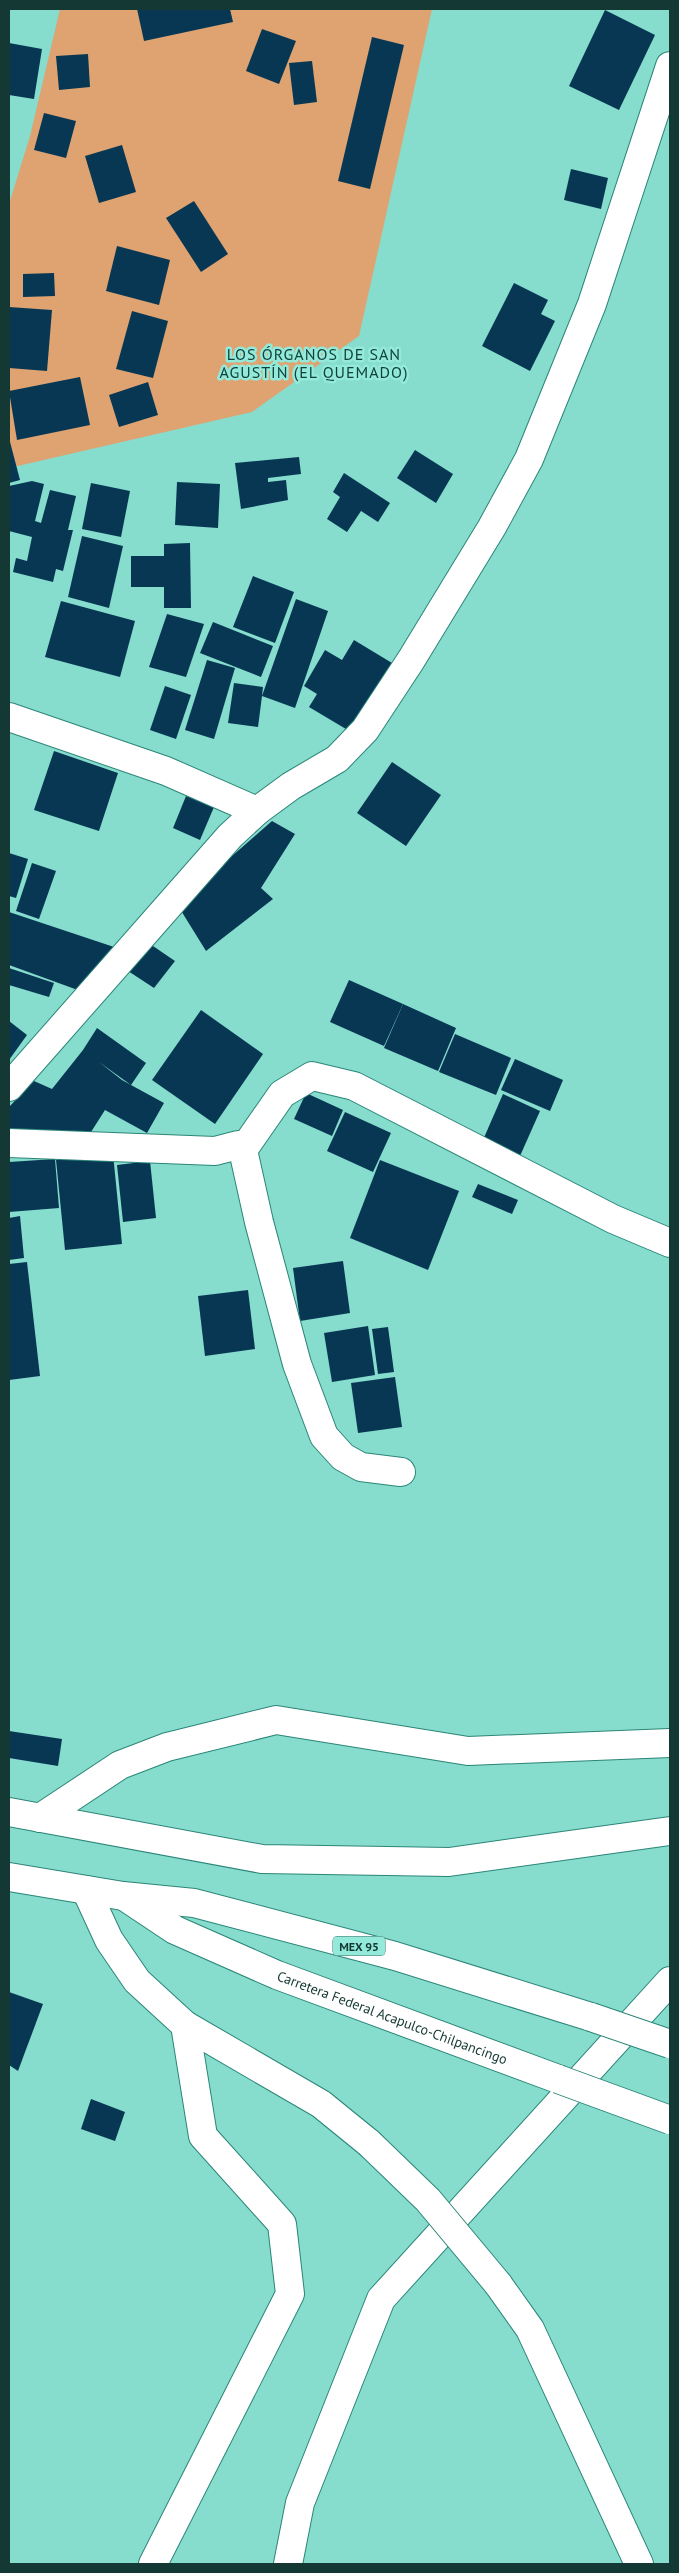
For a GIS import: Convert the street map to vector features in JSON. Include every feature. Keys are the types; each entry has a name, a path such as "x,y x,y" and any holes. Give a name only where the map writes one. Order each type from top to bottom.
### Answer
{"main road":[{"path":"9,1087 230,836 257,811 290,786 337,759 365,730 411,660 492,527 529,459 592,304 670,66"},
{"path":"9,717 166,771 257,811"},
{"path":"243,1150 282,1094 312,1076 354,1086 613,1219 670,1242"},
{"path":"9,1143 215,1151 238,1145 243,1150 259,1222 297,1364 324,1436 343,1457 361,1467 401,1472"},
{"path":"40,1818 120,1766 168,1747 276,1720 468,1751 670,1743"},
{"path":"9,1812 262,1859 449,1862 670,1831"},
{"name":"Carretera Federal Acapulco-Chilpancingo","path":"9,1877 123,1896 194,1903 211,1907 395,1956 591,2017 670,2044"},
{"path":"86,1890 109,1940 137,1981 185,2025 321,2104 369,2144 428,2200 498,2284 530,2329 639,2564"},
{"name":"Carretera Federal Acapulco-Chilpancingo","path":"123,1896 175,1930 277,1975 670,2120"},
{"path":"288,2564 300,2503 381,2299 670,1981"},
{"path":"153,2564 290,2294 282,2224 202,2136 185,2025"}],"shaded area":[{"path":"60,9 432,9 359,336 252,412 9,468 9,204 30,136"}],"building":[{"path":"137,9 230,9 233,22 144,41"},
{"path":"605,10 655,35 619,110 569,86"},
{"path":"262,29 296,41 279,84 246,71"},
{"path":"372,37 404,45 370,189 338,181"},
{"path":"9,43 42,49 34,99 9,95"},
{"path":"88,54 90,87 59,90 56,56"},
{"path":"312,61 317,102 294,105 289,63"},
{"path":"44,113 76,121 66,158 34,150"},
{"path":"122,145 136,192 99,203 85,156"},
{"path":"571,169 608,178 601,209 564,200"},
{"path":"194,201 228,254 201,272 166,218"},
{"path":"117,246 170,260 159,305 106,291"},
{"path":"54,273 55,296 23,297 23,274"},
{"path":"514,283 548,300 541,314 555,321 530,371 482,346"},
{"path":"9,307 52,310 47,371 9,368"},
{"path":"132,311 168,321 153,378 116,369"},
{"path":"80,377 90,425 17,440 9,391"},
{"path":"148,382 158,415 119,427 109,395"},
{"path":"9,438 20,480 9,483"},
{"path":"415,450 453,474 436,503 397,478"},
{"path":"299,457 301,474 268,478 268,482 286,480 288,500 241,509 235,463"},
{"path":"344,473 390,503 378,522 361,511 347,532 327,519 340,497 333,492"},
{"path":"32,481 44,484 35,521 41,523 50,490 76,496 68,530 73,530 63,571 56,569 53,582 13,572 16,558 27,561 32,537 9,531 9,486"},
{"path":"177,482 220,484 218,528 175,525"},
{"path":"91,483 130,491 121,537 82,529"},
{"path":"82,536 123,546 109,608 68,597"},
{"path":"190,543 191,608 164,608 164,587 131,587 131,556 164,556 164,544"},
{"path":"253,576 294,592 275,643 233,627"},
{"path":"296,599 328,611 295,708 262,696"},
{"path":"61,601 135,621 120,677 45,657"},
{"path":"167,614 204,624 186,677 149,667"},
{"path":"213,622 273,646 261,677 200,653"},
{"path":"354,640 392,663 351,732 309,707 317,694 304,686 325,650 342,660"},
{"path":"207,660 235,668 214,739 185,730"},
{"path":"234,683 263,687 258,727 228,723"},
{"path":"165,686 191,695 176,739 150,730"},
{"path":"54,751 118,773 99,831 34,810"},
{"path":"392,762 441,795 406,846 357,813"},
{"path":"186,796 214,807 200,840 173,828"},
{"path":"272,821 295,834 261,888 273,899 206,951 180,909 215,871"},
{"path":"9,853 28,859 16,898 9,896"},
{"path":"32,863 56,871 39,919 16,911"},
{"path":"9,912 117,948 86,993 9,965"},
{"path":"150,944 175,961 154,988 125,969"},
{"path":"9,968 54,983 49,997 9,985"},
{"path":"349,980 403,1004 384,1046 330,1022"},
{"path":"403,1004 456,1028 438,1071 384,1048"},
{"path":"201,1010 263,1054 215,1124 152,1080"},
{"path":"9,1021 27,1035 9,1060"},
{"path":"97,1028 146,1063 131,1085 164,1103 147,1133 105,1110 84,1143 9,1132 9,1107 34,1081 52,1089 83,1050","holes":["99,1062 131,1085 122,1080"]},
{"path":"455,1034 511,1058 496,1095 439,1072"},
{"path":"515,1059 563,1080 550,1111 501,1090"},
{"path":"306,1093 343,1110 332,1136 294,1119"},
{"path":"503,1094 540,1111 520,1156 483,1140"},
{"path":"345,1112 391,1133 373,1172 327,1151"},
{"path":"113,1154 122,1244 65,1250 56,1160"},
{"path":"55,1159 59,1208 9,1212 9,1162"},
{"path":"380,1160 459,1191 428,1270 350,1238"},
{"path":"150,1161 156,1218 123,1222 117,1165"},
{"path":"478,1184 518,1200 512,1214 472,1197"},
{"path":"20,1216 24,1258 9,1260 9,1218"},
{"path":"343,1261 350,1313 300,1321 293,1268"},
{"path":"27,1262 40,1376 9,1380 9,1264"},
{"path":"248,1290 255,1349 205,1356 198,1296"},
{"path":"368,1326 375,1375 332,1382 324,1333"},
{"path":"388,1327 394,1372 378,1374 372,1329"},
{"path":"395,1377 402,1427 358,1433 351,1383"},
{"path":"9,1731 62,1739 58,1766 9,1758"},
{"path":"9,1992 43,2004 18,2071 9,2065"},
{"path":"91,2099 125,2112 115,2141 81,2129"}],"district":[{"name":"LOS ÓRGANOS DE SAN AGUSTÍN (EL QUEMADO)","path":"314,363"}]}
